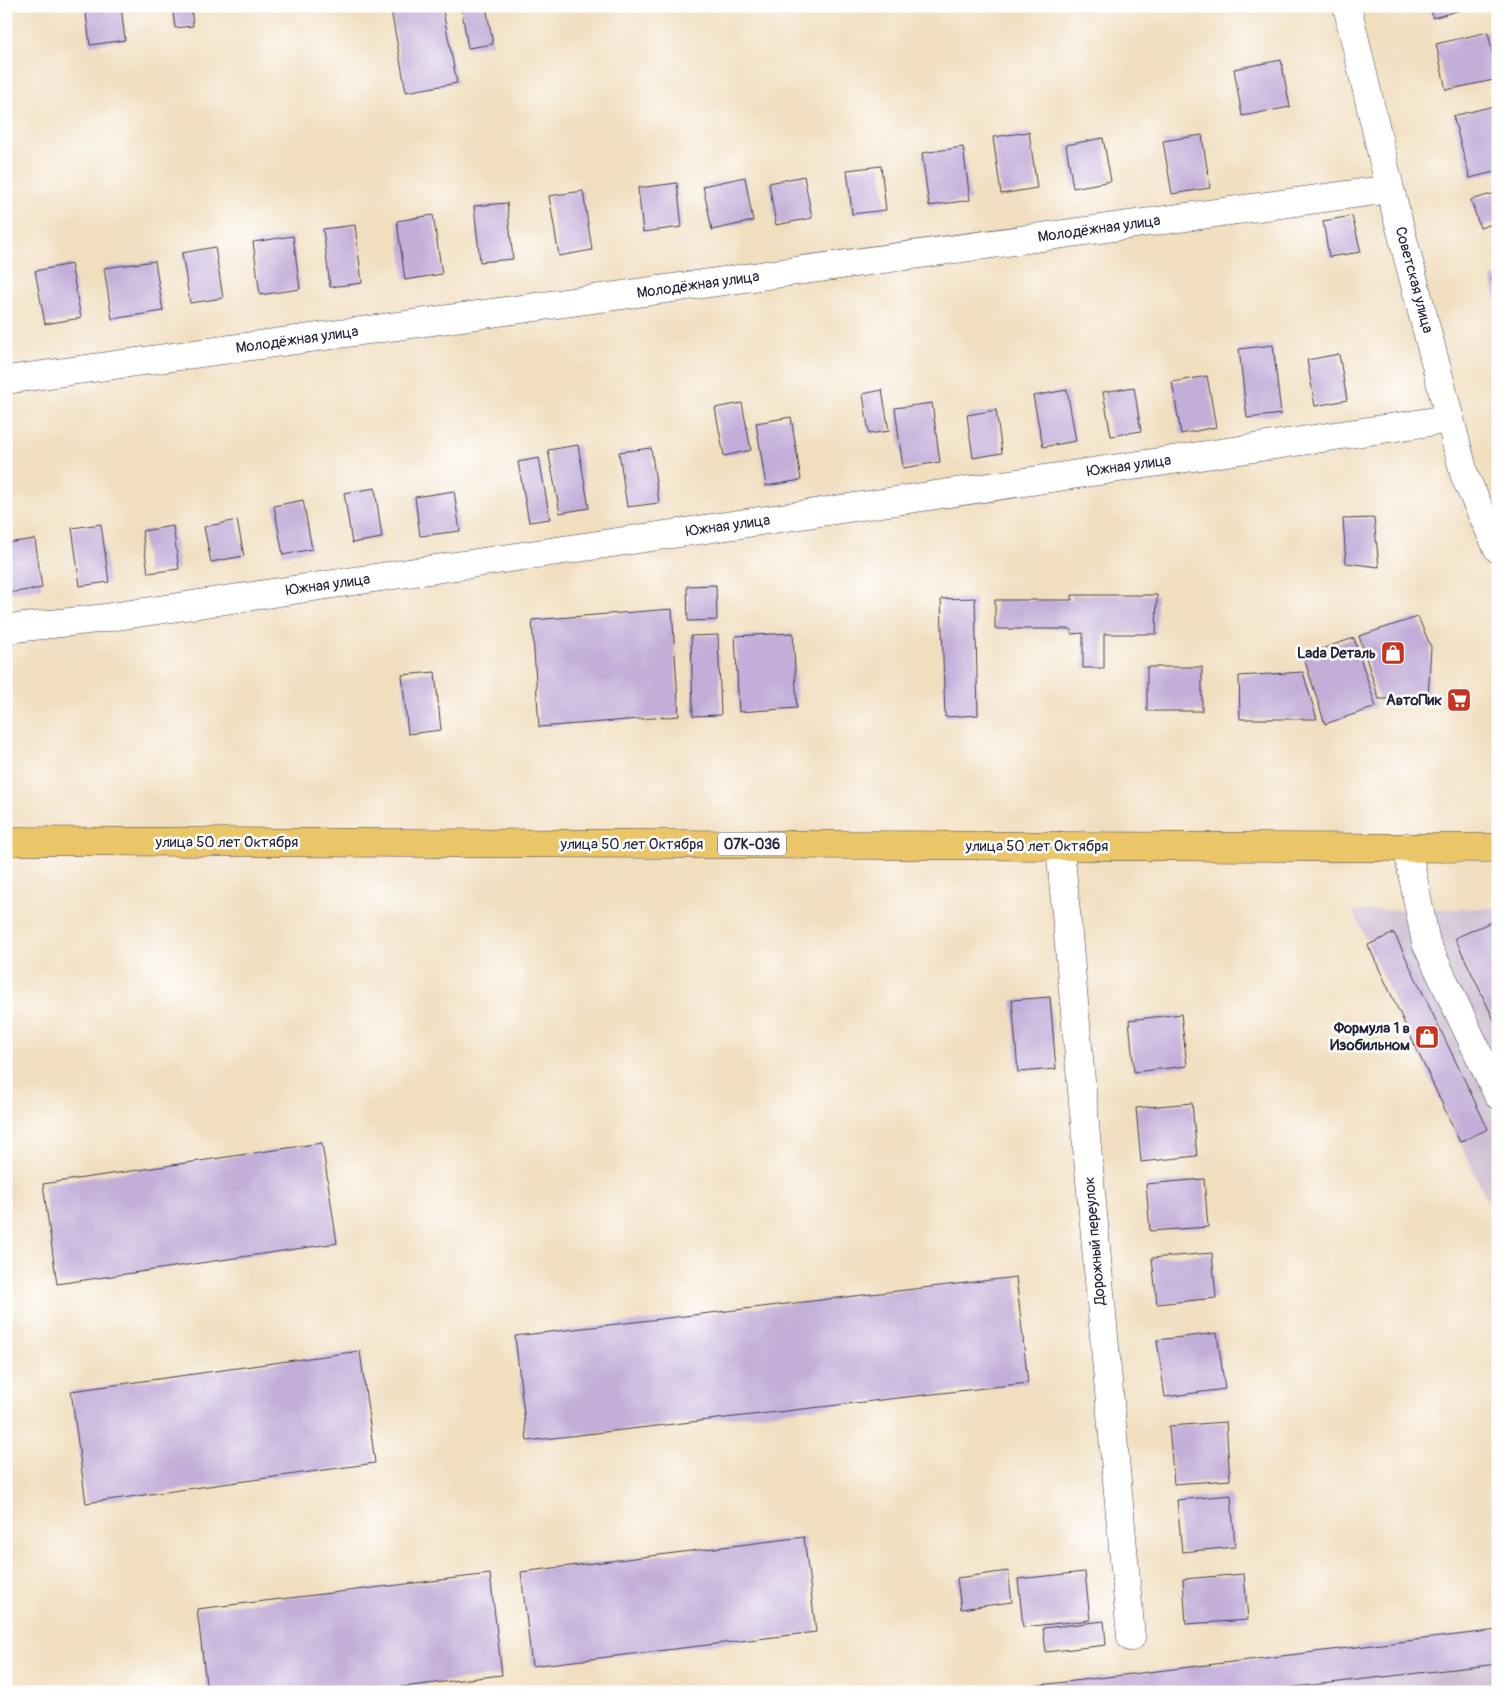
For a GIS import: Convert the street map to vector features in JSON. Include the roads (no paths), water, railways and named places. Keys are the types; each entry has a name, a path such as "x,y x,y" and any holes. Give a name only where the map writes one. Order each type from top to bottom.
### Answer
{"main road":[{"name":"улица 50 лет Октября","path":"6,841 1498,848"}],"street":[{"name":"Советская улица","path":"1347,6 1390,189 1466,477 1498,549"},
{"name":"Молодёжная улица","path":"6,380 1390,189"},
{"name":"Южная улица","path":"6,629 97,619 1450,419"},
{"name":"Дорожный переулок","path":"1060,846 1131,1637"},
{"path":"1407,847 1426,943 1498,1095"}],"place":[{"name":"Lada Dеталь","path":"1393,653"},
{"name":"АвтоПик","path":"1459,700"},
{"name":"Формула 1 в Изобильном","path":"1427,1037"}]}
